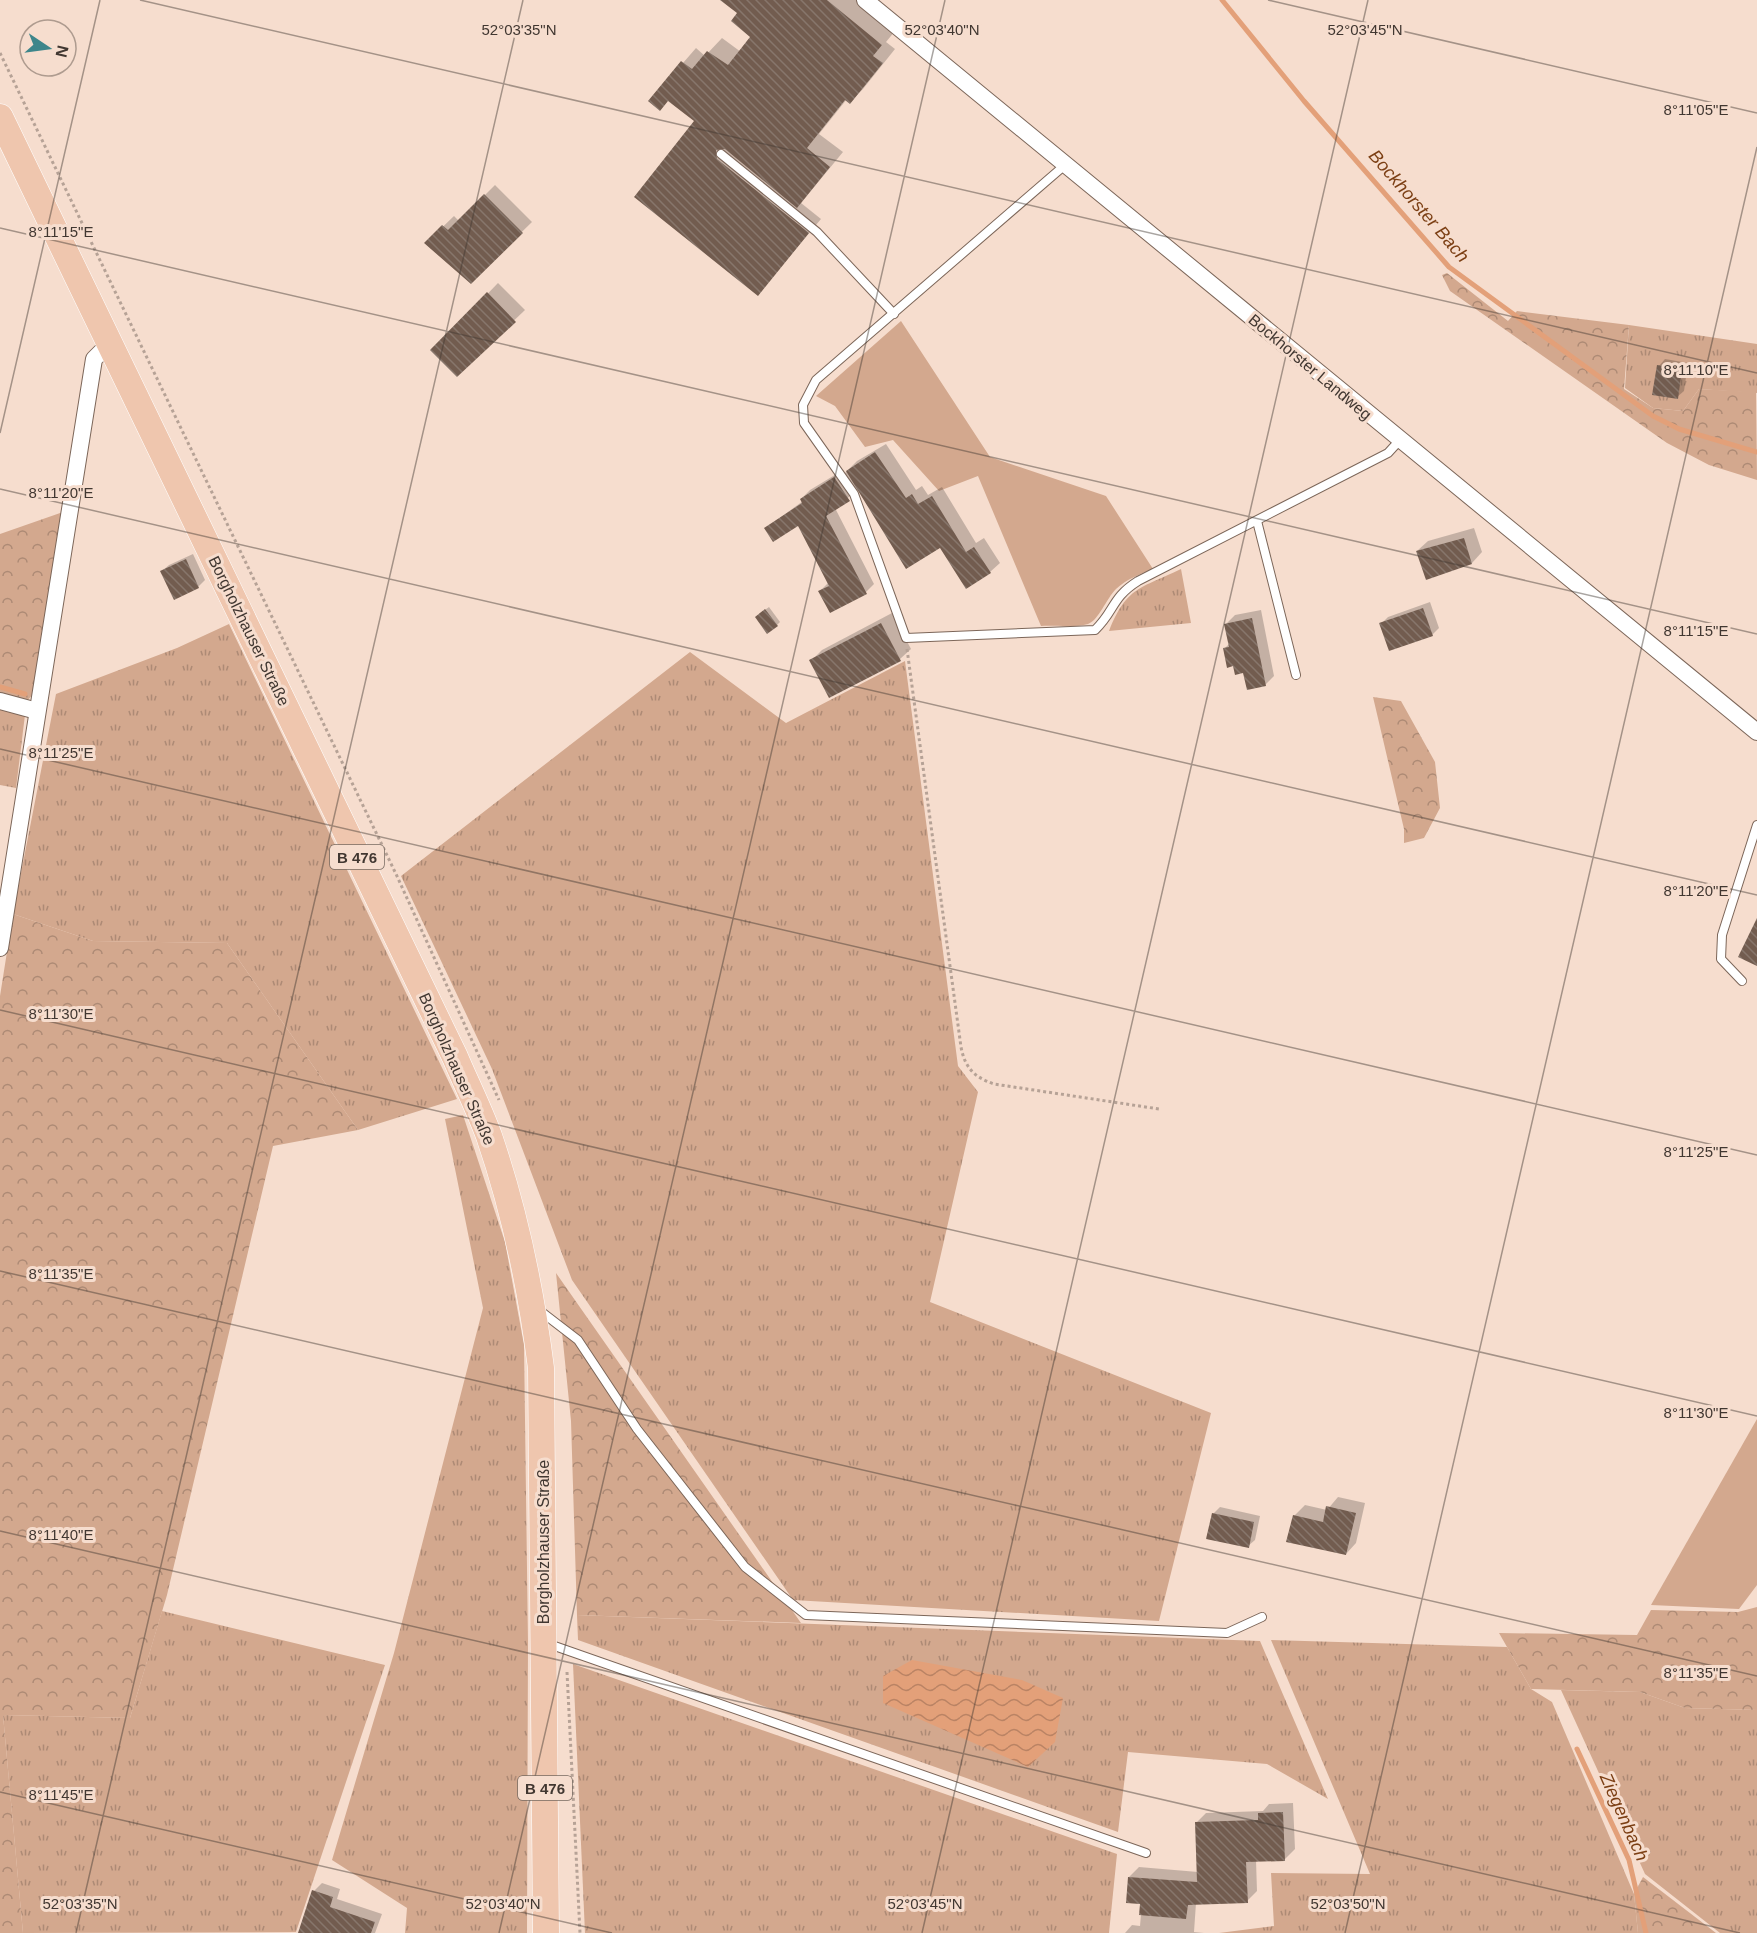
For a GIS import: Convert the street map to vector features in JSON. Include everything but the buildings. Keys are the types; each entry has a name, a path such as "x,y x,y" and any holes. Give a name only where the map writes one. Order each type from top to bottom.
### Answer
{"main road":[{"name":"Borgholzhauser Straße","path":"0,117 455,1057 489,1135 516,1222 534,1307 541,1368 554,1646 546,1933"}],"street":[{"name":"Bockhorster Landweg","path":"865,0 1399,441 1757,732"},
{"path":"0,948 94,359 110,343"},
{"path":"0,701 37,711"}],"lane":[{"path":"721,154 817,232 894,314"},
{"path":"1065,165 816,380 803,405 804,423 854,494 906,638 1095,630 1105,621 1122,591 1388,453 1399,441"},
{"path":"1257,521 1296,675"},
{"path":"1742,981 1721,958 1722,935 1757,825"},
{"path":"534,1307 578,1341 637,1429 745,1568 806,1615 1227,1633 1262,1617"},
{"path":"554,1646 1146,1853"}],"path":[{"path":"0,53 396,874 496,1088 503,1111"},
{"path":"906,638 961,1047 968,1070 980,1079 994,1084 1159,1108"},
{"path":"554,1646 579,1933"}],"green space":[{"path":"1447,273 1508,321 1517,311 1629,325 1624,389 1653,408 1683,411 1699,389 1756,392 1757,480 1709,465 1667,443 1450,291 1442,275"},
{"path":"901,321 990,457 1106,496 1153,569 1138,575 1116,589 1092,622 1077,626 1041,626 978,476 939,491 893,440 865,447 835,406 816,396"},
{"path":"1629,325 1757,344 1757,393 1699,389 1683,411 1653,408 1625,388"},
{"path":"63,512 37,690 26,702 0,695 0,534"},
{"path":"1181,569 1191,623 1109,631 1122,605 1129,597 1145,586"},
{"path":"229,624 457,1099 358,1130 227,943 93,941 13,914 56,694 177,648"},
{"path":"690,652 786,723 905,661 958,1066 978,1092 930,1302 1211,1413 1159,1621 793,1600 572,1280 492,1069 401,876"},
{"path":"1373,697 1401,701 1435,762 1440,808 1424,838 1404,843 1404,829"},
{"path":"0,709 25,715 16,788 0,785"},
{"path":"13,914 93,941 227,943 358,1130 273,1146 167,1595 130,1718 3,1715 23,1933 0,1933 0,996"},
{"path":"463,1115 505,1242 524,1345 528,1643 527,1933 405,1933 407,1908 332,1860 394,1653 483,1308 445,1119"},
{"path":"556,1273 801,1623 577,1615 571,1421"},
{"path":"1757,1419 1757,1585 1739,1609 1651,1605"},
{"path":"1757,1607 1757,1710 1685,1708 1640,1692 1531,1689 1499,1633 1637,1635 1651,1610 1738,1612"},
{"path":"162,1611 385,1665 296,1932 23,1933 3,1715 130,1718"},
{"path":"577,1615 1260,1641 1328,1799 1267,1764 1128,1752 1118,1832 578,1640"},
{"path":"1271,1640 1507,1647 1531,1689 1552,1702 1634,1894 1638,1933 1219,1933 1274,1926 1271,1873 1370,1874"},
{"path":"573,1664 1117,1854 1109,1933 585,1933"},
{"path":"1561,1690 1640,1692 1685,1708 1757,1710 1757,1933 1720,1933 1645,1874"},
{"path":"1643,1877 1716,1933 1638,1933 1634,1894"}],"water":[{"path":"912,1660 1022,1680 1063,1698 1055,1742 1028,1767 883,1703 883,1676"}],"waterway":[{"name":"Bockhorster Bach","path":"1222,0 1304,101 1449,267 1653,416 1679,429 1757,452"},
{"path":"0,687 25,694"},
{"name":"Ziegenbach","path":"1577,1749 1629,1860 1646,1933"}]}
